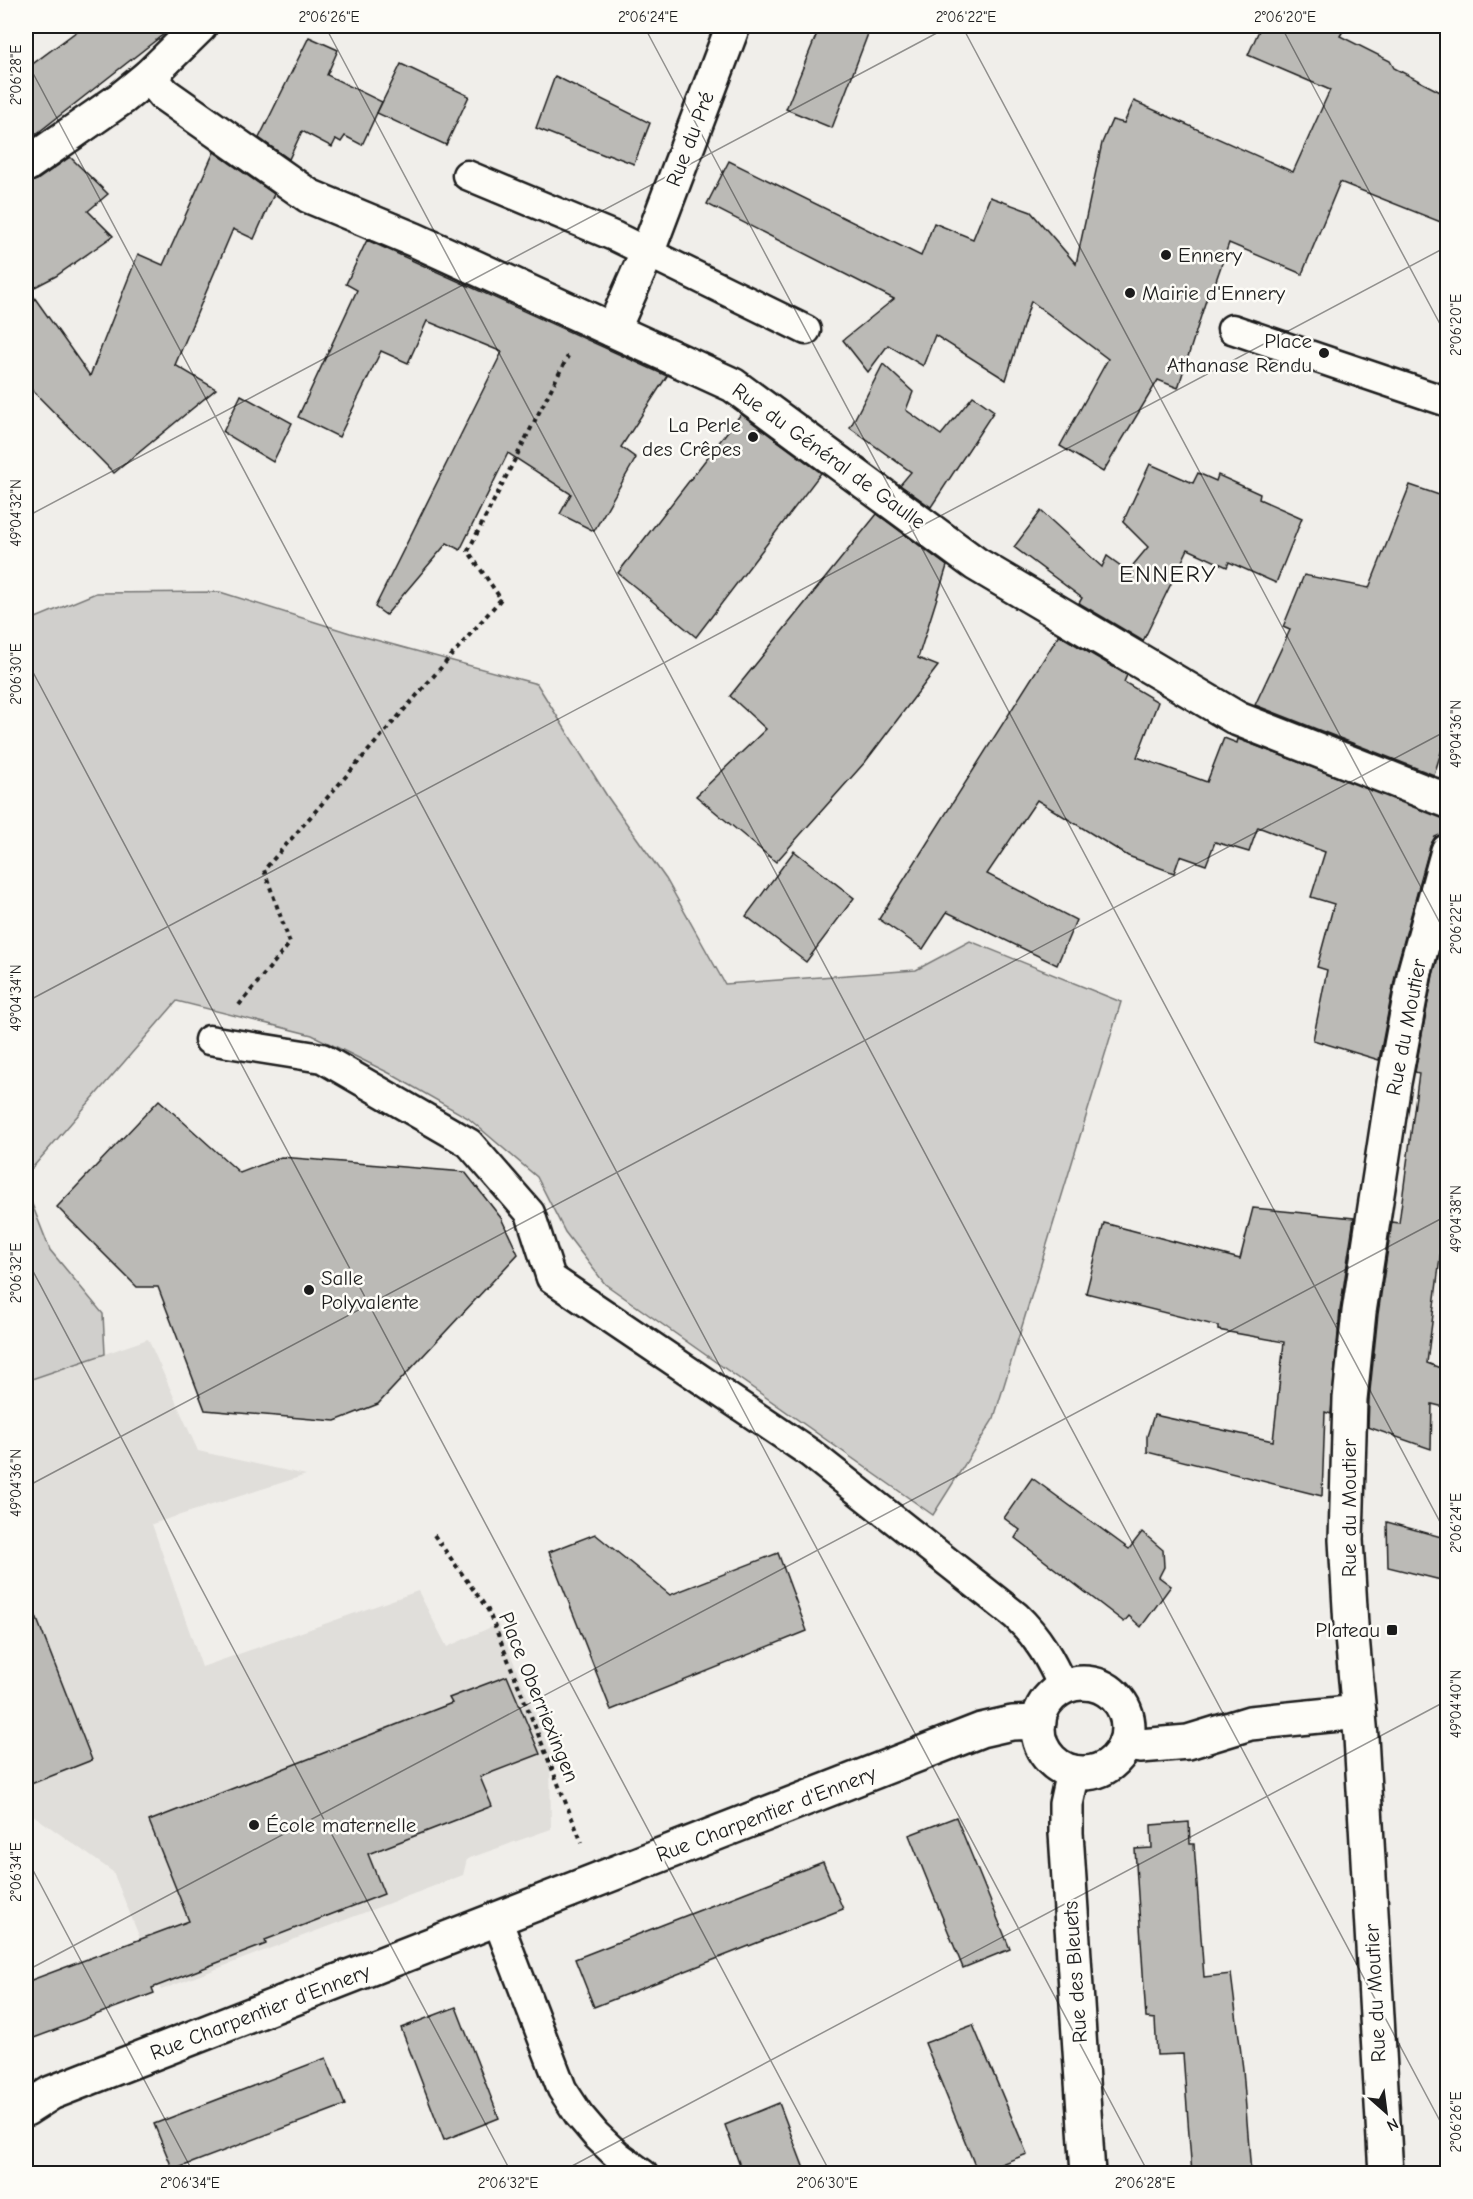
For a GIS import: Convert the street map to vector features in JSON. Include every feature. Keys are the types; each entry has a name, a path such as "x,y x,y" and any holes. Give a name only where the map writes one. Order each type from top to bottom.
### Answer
{"street":[{"path":"26,165 150,76 200,26"},
{"name":"Rue du Pré","path":"600,324 647,253 732,26"},
{"name":"Rue du Général de Gaulle","path":"150,76 164,94 309,196 415,240 733,385 976,564 1238,719 1448,801"},
{"name":"Rue du Moutier","path":"1386,2174 1359,1712 1346,1540 1350,1398 1359,1312 1394,1083 1415,971 1448,851"},
{"path":"1089,1683 1109,1691 1124,1708 1128,1729 1125,1744 1116,1759 1098,1771 1073,1772 1057,1765 1048,1757 1039,1738 1039,1722 1043,1707 1049,1697 1063,1687 1089,1683"},
{"path":"1125,1744 1140,1746 1188,1742 1251,1723 1359,1712"},
{"name":"Rue Charpentier d'Ennery","path":"26,2109 51,2093 981,1730 1012,1722 1039,1722"},
{"name":"Rue des Bleuets","path":"1073,1772 1066,1804 1066,1833 1088,2174"}],"lane":[{"path":"468,175 616,237 806,330"},
{"path":"1232,329 1448,402"},
{"path":"209,1040 322,1058 469,1143 530,1213 551,1278 810,1453 1016,1616 1030,1630 1047,1654 1063,1687"},
{"path":"497,1919 562,2089 596,2136 643,2174"}],"path":[{"path":"209,1040 290,943 264,870 501,599 468,551 600,324"},
{"name":"Place Oberriexingen","path":"434,1535 488,1610 597,1880"}],"shaded area":[{"path":"220,592 350,633 537,684 607,796 666,879 725,984 916,970 970,941 1121,1002 994,1418 933,1515 605,1284 565,1232 537,1177 468,1118 389,1073 312,1035 177,1001 26,1175 26,622 96,593"},
{"path":"26,1189 50,1250 103,1314 105,1354 26,1381"},
{"path":"148,1339 198,1451 306,1475 152,1524 202,1667 418,1591 447,1647 498,1624 550,1751 551,1829 467,1859 463,1875 161,1990 113,1872 26,1810 26,1381"}],"building":[{"path":"84,26 174,26 26,142 26,69"},
{"path":"820,26 871,26 832,128 786,109"},
{"path":"1261,26 1346,26 1340,36 1390,61 1394,68 1448,96 1448,225 1340,182 1302,274 1229,243 1211,295 1208,294 1178,388 1158,380 1103,472 1060,446 1108,359 1031,301 1006,380 935,335 923,366 888,345 868,372 843,340 894,299 707,204 729,161 921,256 934,223 973,239 990,197 1031,212 1076,264 1102,143 1112,120 1124,123 1134,101 1293,172 1330,90 1248,55"},
{"path":"309,37 338,50 327,75 382,102 362,145 345,136 341,142 336,139 332,147 302,131 289,159 259,138"},
{"path":"401,64 469,96 446,145 377,113"},
{"path":"555,76 650,123 634,164 608,154 607,156 536,128"},
{"path":"214,152 274,194 254,239 233,229 175,365 216,389 114,473 26,384 26,183 37,180 70,157 108,194 88,211 113,236 56,276 29,290 90,376 138,254 163,265"},
{"path":"367,240 667,376 621,447 636,458 594,531 560,514 571,494 508,453 460,550 447,543 386,615 375,607 502,352 427,321 408,363 381,351 339,437 298,417 357,290 346,284"},
{"path":"883,364 913,392 906,410 941,435 973,396 994,411 931,507 900,485 911,472 850,428"},
{"path":"241,395 292,423 273,462 223,432"},
{"path":"741,414 821,473 696,637 618,573"},
{"path":"1150,464 1193,483 1198,473 1216,481 1218,475 1260,494 1259,499 1302,518 1276,583 1229,562 1227,567 1188,549 1143,641 1079,603 1082,598 1014,547 1041,511 1102,567 1107,556 1128,571 1148,547 1123,522"},
{"path":"1410,485 1448,498 1448,730 1434,775 1255,705 1290,630 1283,627 1304,575 1369,588"},
{"path":"877,514 947,566 918,658 938,666 866,761 776,862 696,796 766,729 730,696"},
{"path":"1059,635 1127,675 1124,682 1158,702 1137,757 1207,782 1224,738 1237,743 1238,739 1448,819 1448,833 1435,837 1430,846 1397,966 1379,1060 1313,1040 1327,970 1317,967 1334,904 1311,897 1325,852 1258,827 1249,852 1215,842 1206,865 1180,856 1174,873 1128,856 1037,800 987,874 1076,920 1057,965 947,912 923,949 879,919"},
{"path":"794,851 854,898 806,962 746,916"},
{"path":"1448,924 1448,1193 1427,1363 1448,1371 1448,1408 1432,1404 1431,1449 1368,1427 1378,1314 1392,1222 1399,1223 1419,1073 1415,1072 1433,975"},
{"name":"Salle Polyvalente","path":"159,1100 240,1173 281,1157 465,1172 501,1218 518,1254 378,1404 335,1421 205,1410 158,1287 137,1287 57,1207"},
{"path":"1253,1208 1354,1218 1340,1310 1331,1414 1325,1412 1322,1496 1147,1452 1147,1436 1154,1415 1273,1441 1284,1342 1218,1330 1218,1326 1086,1293 1104,1223 1240,1259"},
{"path":"1032,1478 1129,1549 1142,1532 1163,1550 1164,1567 1159,1577 1171,1586 1141,1627 1129,1616 1124,1622 1015,1538 1020,1530 1004,1518"},
{"path":"1387,1522 1445,1538 1445,1581 1388,1567"},
{"path":"595,1534 670,1595 778,1553 807,1631 611,1710 549,1552"},
{"path":"28,1596 92,1760 26,1786 26,1597"},
{"name":"École maternelle","path":"507,1676 540,1754 480,1777 492,1806 368,1854 384,1894 265,1940 266,1944 152,1988 154,1993 26,2041 26,1982 189,1921 149,1821 452,1703 449,1698"},
{"path":"956,1817 1010,1949 963,1968 909,1835"},
{"path":"1189,1822 1190,1844 1194,1844 1204,1977 1231,1974 1243,2069 1251,2174 1192,2174 1183,2054 1157,2055 1155,2019 1146,2018 1135,1849 1152,1848 1151,1825"},
{"path":"823,1862 843,1909 594,2007 575,1959"},
{"path":"456,2007 499,2118 444,2140 401,2028"},
{"path":"973,2025 1027,2154 978,2173 925,2043"},
{"path":"326,2058 345,2105 173,2170 154,2124"},
{"path":"779,2103 806,2174 743,2174 725,2125"}],"place":[{"name":"Ennery","path":"1166,255"},
{"name":"Mairie d'Ennery","path":"1130,293"},
{"name":"Place Athanase Rendu","path":"1324,353"},
{"name":"La Perle des Crêpes","path":"753,437"},
{"name":"Salle Polyvalente","path":"309,1290"},
{"name":"Plateau","path":"1392,1630"},
{"name":"École maternelle","path":"254,1825"}],"district":[{"name":"ENNERY","path":"1168,574"}]}
